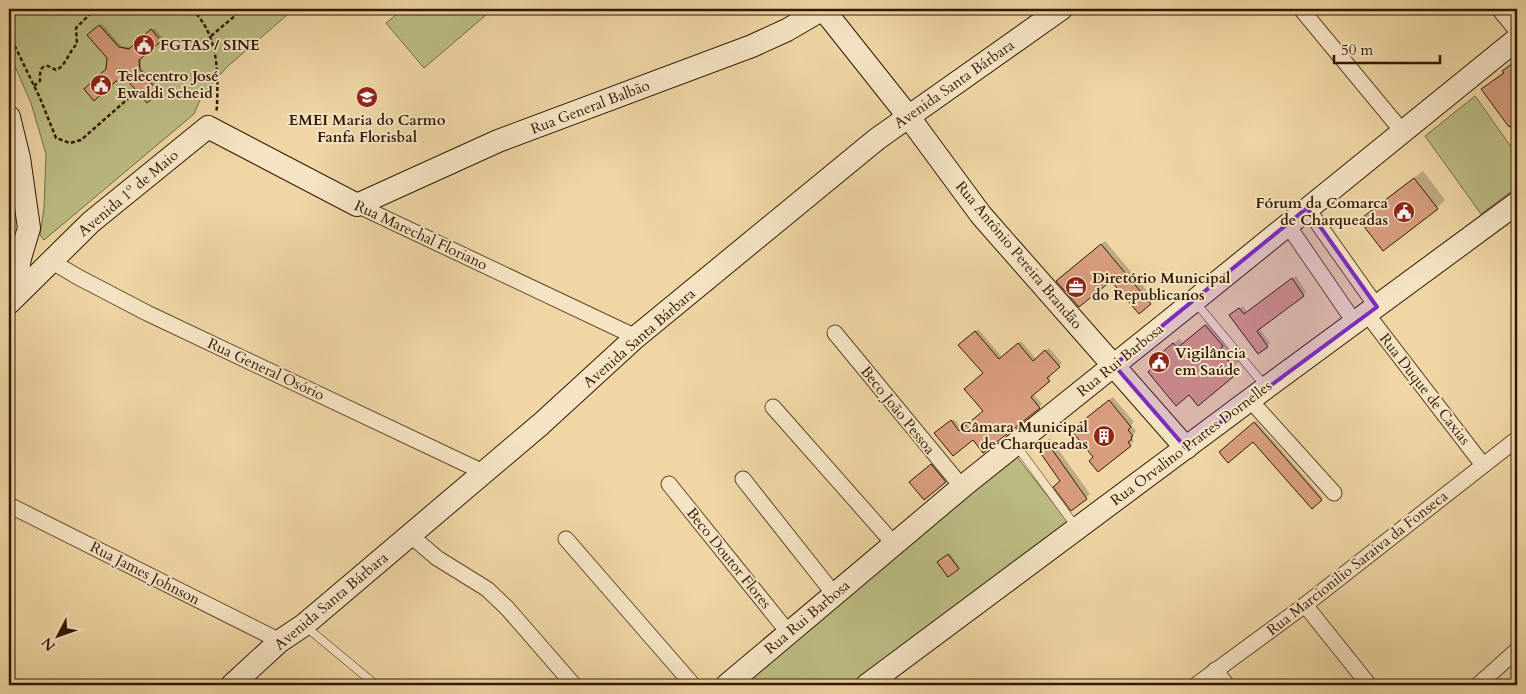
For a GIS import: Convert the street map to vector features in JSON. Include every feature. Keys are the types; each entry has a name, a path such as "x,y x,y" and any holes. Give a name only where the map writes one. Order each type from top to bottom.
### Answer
{"street":[{"name":"Rua Antônio Pereira Brandão","path":"823,9 908,116 981,215 1186,448"},
{"name":"Rua General Balbão","path":"357,205 498,141 752,46 788,30 823,9"},
{"name":"Avenida Santa Bárbara","path":"232,685 280,641 304,625 541,424 636,338 877,139 1061,9"},
{"path":"1300,9 1402,132"},
{"path":"1498,9 1517,31"},
{"name":"Rua Rui Barbosa","path":"726,685 962,487 1517,39"},
{"path":"9,117 15,141 28,228 33,243 51,261"},
{"name":"Rua Marechal Floriano","path":"211,122 357,205 636,338"},
{"name":"Avenida 1º de Maio","path":"11,301 106,210 211,122"},
{"path":"11,301 17,196 21,179"},
{"name":"Rua Orvalino Prattes Dornelles","path":"867,685 1258,393 1367,315 1517,203"},
{"path":"1307,208 1367,315"},
{"path":"1287,224 1367,315"},
{"path":"13,256 28,228"},
{"path":"13,256 41,258 51,261"},
{"name":"Rua General Osório","path":"51,261 147,313 483,472"},
{"name":"Rua Duque de Caxias","path":"1367,315 1483,465"},
{"name":"Beco João Pessoa","path":"835,333 962,487"},
{"path":"1258,393 1334,493"},
{"path":"773,407 894,544"},
{"name":"Rua Marcionilio Saraiva da Fonseca","path":"1196,685 1305,605 1517,439"},
{"path":"743,478 834,594"},
{"name":"Beco Doutor Flores","path":"669,484 788,632"},
{"name":"Rua James Johnson","path":"9,506 280,641"},
{"path":"410,535 437,558 487,589 507,608 574,685"},
{"path":"566,538 693,685"},
{"path":"1305,605 1369,685"},
{"path":"1478,685 1517,650"},
{"path":"1215,670 1227,685"}],"lane":[{"path":"1194,301 1258,393"},
{"path":"1015,444 1077,528"},
{"path":"304,625 376,685"}],"path":[{"path":"34,86 40,81 40,71 44,67 60,69 70,51 77,44 76,28 95,9"},
{"path":"192,9 204,22 211,36 217,70 217,107 211,122"},
{"path":"211,36 243,9"},
{"path":"9,34 56,138 70,143 81,140 130,97"}],"highlighted area":[{"path":"1307,208 1377,307 1186,448 1114,365"}],"green space":[{"path":"9,9 294,9 228,66 202,95 194,114 44,240 40,235 44,208 46,154 31,103 9,53"},
{"path":"403,9 493,9 424,68 386,23"},
{"path":"1475,96 1517,155 1517,187 1481,214 1425,136"},
{"path":"1017,457 1071,526 855,685 738,685 928,527"}],"building":[{"path":"99,25 119,47 129,49 151,29 161,41 139,60 140,70 159,93 147,103 128,81 116,81 94,101 84,89 106,69 107,58 87,35"},
{"path":"1517,60 1517,122 1509,127 1481,89 1504,73 1502,71"},
{"path":"1414,178 1438,209 1383,251 1359,220"},
{"path":"1101,244 1151,304 1139,314 1111,281 1079,307 1056,281"},
{"path":"1292,278 1304,296 1257,331 1268,347 1258,354 1229,315 1239,308 1244,314"},
{"path":"1205,325 1223,346 1219,350 1234,368 1229,372 1233,377 1198,406 1189,395 1176,406 1148,372 1154,366 1151,362 1173,343 1177,348"},
{"path":"975,331 999,359 1018,343 1033,361 1045,350 1060,367 1047,378 1050,381 1031,397 1040,408 983,453 973,440 953,456 934,433 951,420 959,431 983,411 964,389 983,373 958,345"},
{"name":"Câmara Municipal de Charqueadas","path":"1109,400 1131,427 1128,430 1133,436 1128,442 1131,446 1098,472 1089,461 1093,457 1071,430"},
{"path":"1254,422 1322,500 1312,509 1253,442 1228,463 1219,452"},
{"path":"1046,441 1087,499 1071,511 1053,487 1060,481 1037,448"},
{"path":"931,464 946,482 924,500 909,482"},
{"path":"948,554 959,569 948,577 937,562"}],"place":[{"name":"FGTAS / SINE","path":"144,45"},
{"name":"Telecentro José Ewaldi Scheid","path":"101,85"},
{"name":"EMEI Maria do Carmo Fanfa Florisbal","path":"367,97"},
{"name":"Fórum da Comarca de Charqueadas","path":"1404,212"},
{"name":"Diretório Municipal do Republicanos","path":"1076,287"},
{"name":"Vigilância em Saúde","path":"1159,362"},
{"name":"Câmara Municipal de Charqueadas","path":"1104,436"}]}
